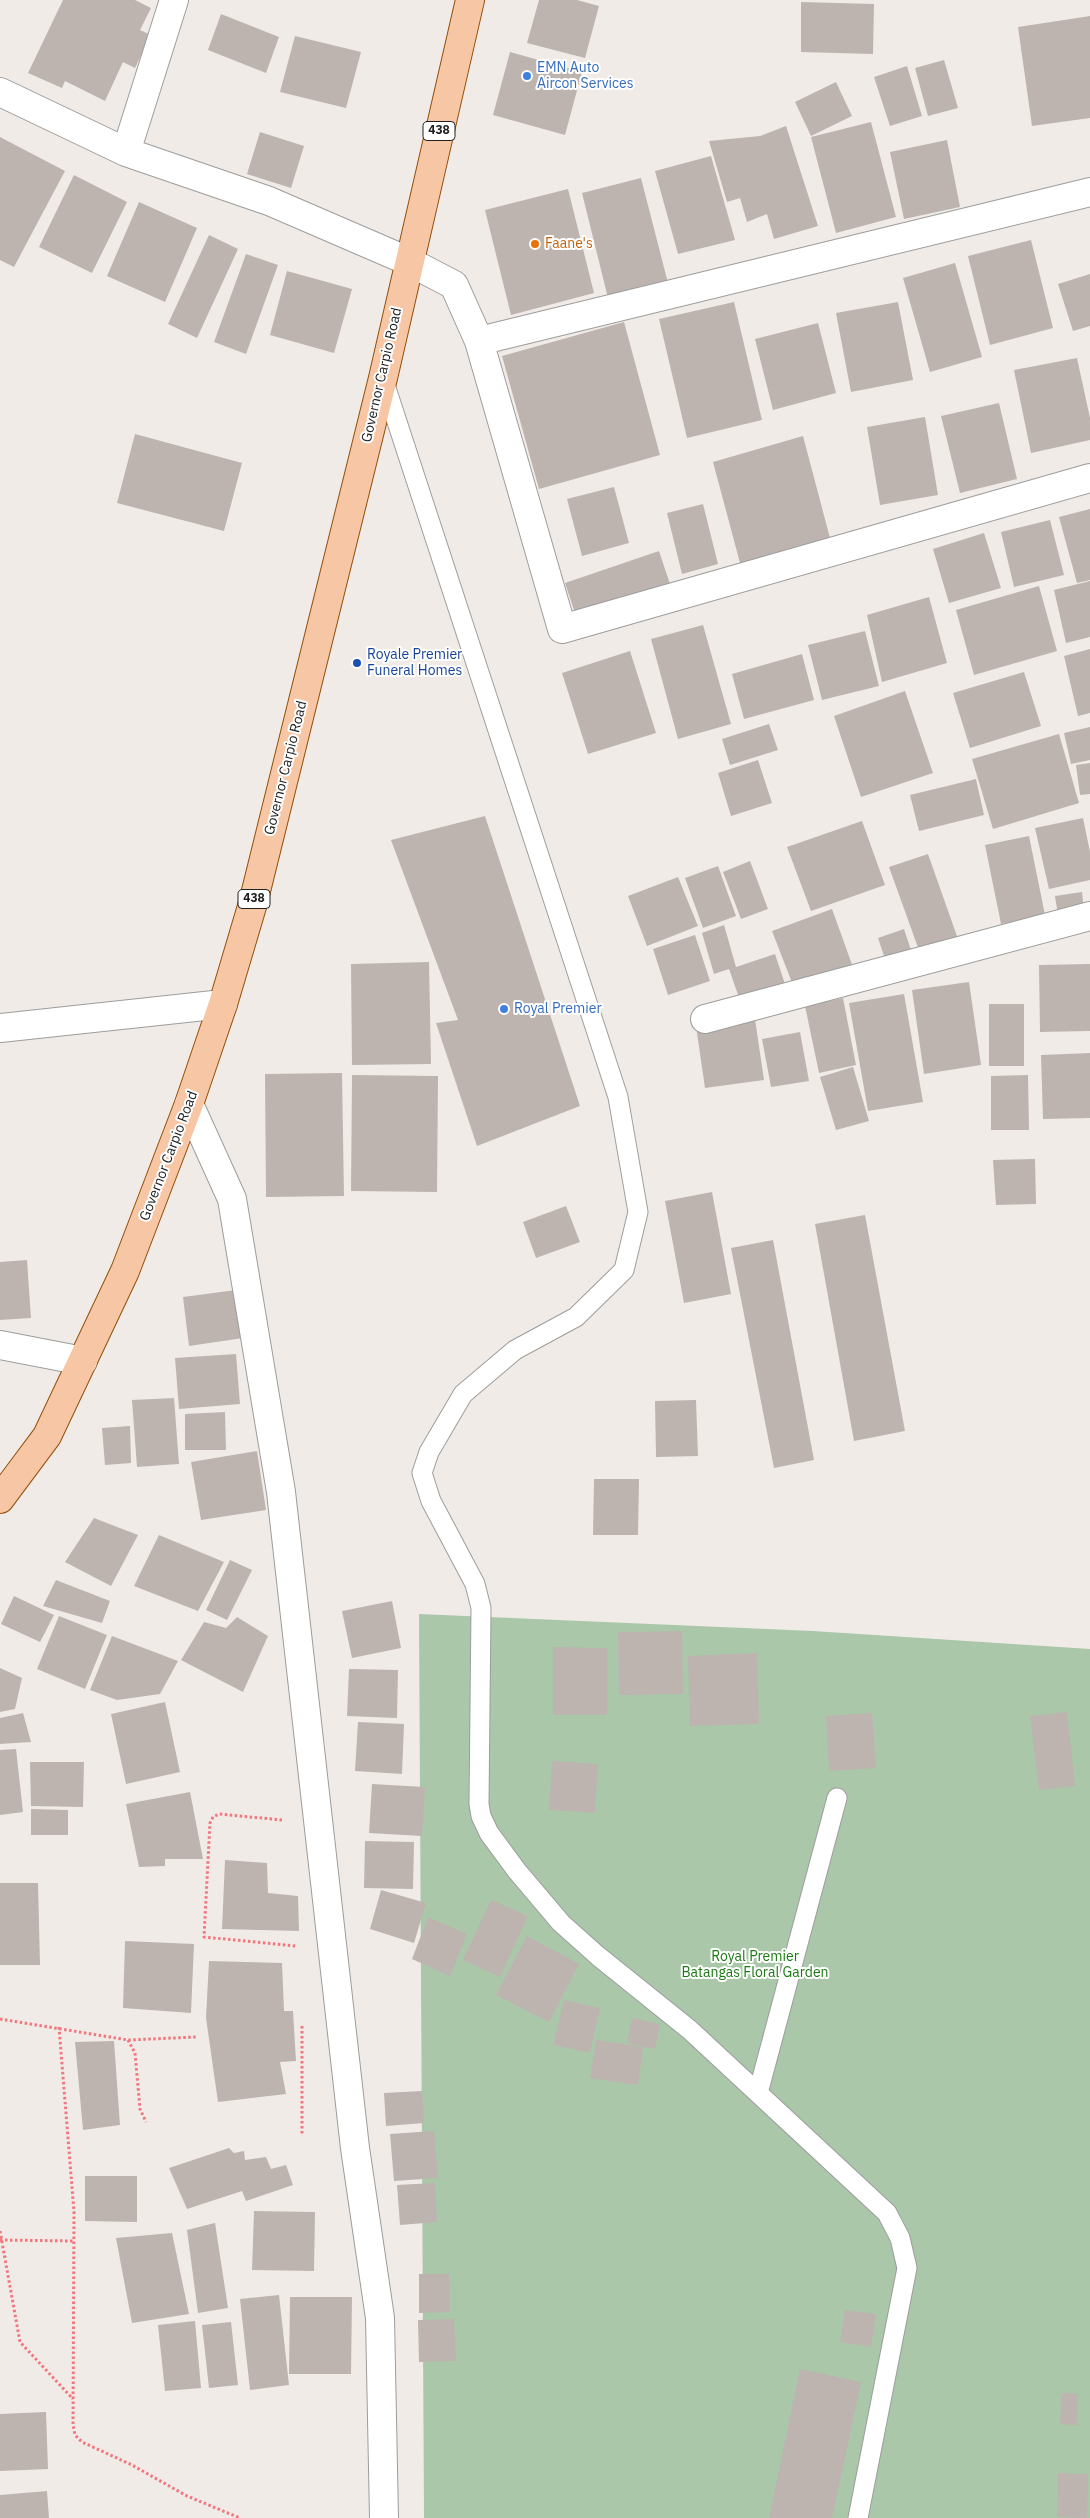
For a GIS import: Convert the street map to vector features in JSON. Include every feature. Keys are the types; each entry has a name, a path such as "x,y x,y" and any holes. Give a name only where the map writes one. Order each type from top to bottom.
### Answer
{"main road":[{"name":"Governor Carpio Road","path":"0,1499 47,1436 125,1272 189,1104 223,1004 253,903 382,378 470,0"}],"street":[{"path":"126,152 174,0"},
{"path":"0,92 126,152 269,201 408,262 454,285 479,342 562,629 1090,478"},
{"path":"479,342 1090,192"},
{"path":"705,1019 1090,916"},
{"path":"0,1028 223,1004"},
{"path":"189,1104 232,1199 281,1492 353,2129 380,2318 384,2518"},
{"path":"0,1344 83,1362"}],"lane":[{"path":"382,378 618,1097 638,1212 624,1270 576,1317 514,1350 463,1394 429,1452 422,1473 431,1501 475,1584 481,1608 479,1804 481,1816 489,1833 517,1871 561,1923 598,1956 690,2030 887,2213 900,2238 907,2268 858,2518"},
{"path":"758,2094 837,1798"}],"path":[{"path":"289,1821 219,1814 213,1817 210,1823 204,1937 301,1947"},
{"path":"302,2016 302,2136"},
{"path":"0,2019 59,2027 128,2040 196,2037"},
{"path":"59,2027 74,2212 73,2425 75,2435 82,2442 132,2465 186,2496 240,2518"},
{"path":"128,2040 135,2053 140,2109 146,2122"},
{"path":"0,2231 0,2240 20,2342 73,2399"},
{"path":"0,2240 74,2241"}],"green space":[{"name":"Royal Premier Batangas Floral Garden","path":"419,1614 813,1631 1090,1649 1090,2518 424,2518"}],"building":[{"path":"63,0 135,0 151,8 140,30 151,35 135,68 123,62 105,101 65,81 62,88 28,73"},
{"path":"539,0 577,0 599,6 585,58 527,43"},
{"path":"801,2 874,4 873,54 801,52"},
{"path":"221,14 279,37 266,73 208,50"},
{"path":"1090,16 1090,118 1032,126 1018,27"},
{"path":"295,36 361,52 346,108 280,92"},
{"path":"510,52 582,72 565,135 493,115"},
{"path":"944,60 958,108 928,116 915,68"},
{"path":"907,66 922,116 890,126 874,77"},
{"path":"836,82 852,116 811,136 795,102"},
{"path":"871,122 896,217 836,233 811,137"},
{"path":"786,126 818,226 774,239 767,214 747,222 740,198 727,202 709,141 760,136"},
{"path":"260,132 304,146 291,188 247,174"},
{"path":"0,137 65,171 14,267 0,260"},
{"path":"947,140 960,207 904,219 890,152"},
{"path":"711,156 735,240 678,254 655,171"},
{"path":"74,175 127,202 92,273 39,247"},
{"path":"641,178 668,283 608,298 582,193"},
{"path":"568,189 594,293 511,315 485,210"},
{"path":"139,202 197,228 165,302 107,276"},
{"path":"209,235 238,249 197,338 168,324"},
{"path":"1031,240 1053,328 990,345 968,256"},
{"path":"246,254 278,265 246,354 214,342"},
{"path":"955,263 982,357 930,372 903,278"},
{"path":"287,271 352,289 334,353 270,335"},
{"path":"1090,274 1090,326 1073,331 1058,284"},
{"path":"734,302 762,420 687,438 659,319"},
{"path":"898,302 913,380 851,392 836,313"},
{"path":"624,322 660,455 539,489 502,356"},
{"path":"818,323 836,393 773,410 755,339"},
{"path":"1077,358 1090,418 1090,440 1031,453 1014,370"},
{"path":"999,403 1017,479 960,493 941,416"},
{"path":"925,417 938,495 880,505 867,427"},
{"path":"135,434 242,463 224,531 117,503"},
{"path":"803,436 830,538 740,563 713,462"},
{"path":"614,487 629,543 582,556 567,499"},
{"path":"703,504 718,564 682,574 667,513"},
{"path":"1090,509 1090,580 1077,583 1059,517"},
{"path":"1050,520 1064,575 1014,587 1001,532"},
{"path":"984,533 1001,588 949,603 933,549"},
{"path":"659,551 672,590 578,622 565,583"},
{"path":"1090,581 1090,637 1066,643 1054,590"},
{"path":"1039,586 1057,651 974,675 956,610"},
{"path":"929,597 947,663 882,682 867,615"},
{"path":"703,625 731,724 678,739 651,639"},
{"path":"865,631 879,686 822,700 808,645"},
{"path":"1090,649 1090,713 1078,716 1064,656"},
{"path":"630,651 656,733 588,754 562,673"},
{"path":"802,654 814,700 744,719 732,674"},
{"path":"1024,672 1041,726 970,748 953,693"},
{"path":"905,691 933,773 861,797 834,716"},
{"path":"769,724 778,750 730,765 722,739"},
{"path":"1090,727 1090,760 1071,764 1064,733"},
{"path":"1059,734 1079,803 993,829 972,759"},
{"path":"758,760 772,803 731,816 718,773"},
{"path":"1090,763 1090,794 1080,795 1076,765"},
{"path":"976,779 984,815 919,831 910,795"},
{"path":"485,816 580,1106 477,1146 436,1023 458,1020 391,840"},
{"path":"1083,818 1090,852 1090,880 1049,889 1035,828"},
{"path":"862,821 885,885 811,911 787,847"},
{"path":"1029,836 1045,915 1001,924 985,845"},
{"path":"928,854 958,939 920,953 889,867"},
{"path":"750,861 768,909 741,919 723,872"},
{"path":"718,866 736,916 703,928 685,878"},
{"path":"678,877 698,926 647,946 628,896"},
{"path":"1082,892 1084,911 1058,915 1055,896"},
{"path":"832,909 854,970 796,993 772,931"},
{"path":"724,925 736,967 775,954 787,990 742,1006 729,969 714,974 702,933"},
{"path":"904,929 912,953 886,962 878,938"},
{"path":"695,935 710,981 668,995 653,949"},
{"path":"429,962 431,1064 352,1065 351,964"},
{"path":"1090,964 1090,1031 1040,1032 1039,965"},
{"path":"969,982 981,1065 924,1074 912,990"},
{"path":"904,994 923,1102 868,1111 849,1003"},
{"path":"843,998 856,1065 819,1073 805,1006"},
{"path":"989,1004 1024,1004 1024,1066 989,1066"},
{"path":"755,1019 764,1080 705,1088 696,1026"},
{"path":"800,1032 809,1081 771,1087 762,1039"},
{"path":"1090,1053 1090,1118 1043,1119 1041,1055"},
{"path":"853,1067 869,1121 836,1130 820,1077"},
{"path":"342,1073 344,1196 266,1197 265,1074"},
{"path":"352,1075 438,1076 437,1192 351,1191"},
{"path":"1028,1075 1029,1130 991,1130 991,1076"},
{"path":"1035,1159 1036,1204 996,1205 993,1160"},
{"path":"712,1192 731,1294 684,1303 665,1201"},
{"path":"566,1206 580,1242 536,1258 523,1222"},
{"path":"865,1215 905,1431 854,1441 815,1224"},
{"path":"773,1240 814,1460 774,1468 731,1248"},
{"path":"27,1260 31,1318 0,1320 0,1262"},
{"path":"236,1290 243,1338 189,1346 183,1297"},
{"path":"236,1354 240,1404 179,1409 175,1358"},
{"path":"174,1398 179,1464 137,1467 132,1400"},
{"path":"696,1400 698,1456 656,1457 655,1401"},
{"path":"225,1412 226,1450 185,1450 185,1414"},
{"path":"130,1426 131,1463 105,1465 102,1428"},
{"path":"257,1451 266,1510 201,1520 191,1462"},
{"path":"594,1479 639,1479 638,1535 593,1535"},
{"path":"94,1518 138,1535 111,1586 65,1562"},
{"path":"159,1535 224,1562 198,1611 134,1586"},
{"path":"230,1560 252,1570 227,1620 206,1610"},
{"path":"56,1580 110,1601 102,1623 43,1606"},
{"path":"14,1596 54,1615 40,1642 1,1624"},
{"path":"392,1601 401,1648 352,1658 342,1611"},
{"path":"59,1616 107,1635 85,1689 37,1669"},
{"path":"237,1617 268,1636 243,1692 181,1660 204,1622 226,1628"},
{"path":"682,1631 683,1694 619,1695 618,1632"},
{"path":"112,1636 178,1661 160,1694 117,1700 90,1690"},
{"path":"553,1647 607,1648 607,1715 553,1715"},
{"path":"757,1653 759,1724 690,1726 688,1656"},
{"path":"0,1668 22,1678 15,1709 0,1712"},
{"path":"349,1669 398,1670 397,1718 347,1716"},
{"path":"165,1702 180,1772 126,1784 111,1714"},
{"path":"1067,1712 1075,1786 1039,1790 1030,1716"},
{"path":"23,1713 31,1742 0,1744 0,1718"},
{"path":"872,1713 876,1768 829,1771 826,1716"},
{"path":"358,1722 404,1724 402,1774 355,1771"},
{"path":"16,1749 23,1812 0,1815 0,1750"},
{"path":"552,1761 598,1764 595,1813 549,1810"},
{"path":"30,1762 84,1762 83,1807 31,1806"},
{"path":"372,1784 425,1787 422,1836 369,1833"},
{"path":"190,1792 203,1859 165,1859 165,1866 139,1867 126,1804"},
{"path":"31,1809 68,1810 68,1835 31,1835"},
{"path":"365,1841 414,1842 413,1889 364,1888"},
{"path":"225,1860 267,1863 268,1893 298,1896 299,1931 222,1929"},
{"path":"0,1883 38,1883 40,1965 0,1965"},
{"path":"381,1890 426,1903 414,1943 370,1929"},
{"path":"491,1900 528,1916 500,1977 463,1960"},
{"path":"428,1917 467,1934 450,1976 412,1959"},
{"path":"527,1936 579,1964 549,2022 496,1995"},
{"path":"125,1941 194,1944 191,2013 123,2008"},
{"path":"209,1961 282,1963 284,2011 293,2011 296,2061 280,2062 286,2094 218,2102 206,2018"},
{"path":"564,2000 600,2008 590,2053 553,2045"},
{"path":"632,2018 660,2024 655,2049 627,2043"},
{"path":"596,2040 643,2047 638,2085 590,2078"},
{"path":"114,2041 120,2125 83,2130 75,2042"},
{"path":"422,2091 424,2123 386,2126 384,2093"},
{"path":"434,2131 438,2178 394,2181 390,2134"},
{"path":"229,2148 234,2153 244,2151 245,2160 266,2157 271,2169 286,2165 293,2185 246,2201 242,2191 187,2209 169,2168"},
{"path":"85,2176 137,2176 137,2222 85,2221"},
{"path":"435,2183 437,2222 400,2225 397,2185"},
{"path":"254,2211 315,2212 314,2271 252,2270"},
{"path":"215,2223 228,2308 198,2313 187,2230"},
{"path":"172,2233 189,2314 132,2323 116,2238"},
{"path":"419,2274 449,2274 450,2312 419,2313"},
{"path":"279,2295 289,2385 250,2390 240,2299"},
{"path":"290,2297 352,2297 351,2374 289,2374"},
{"path":"845,2310 876,2314 871,2347 840,2342"},
{"path":"454,2319 456,2361 419,2362 418,2320"},
{"path":"195,2321 201,2388 165,2391 158,2325"},
{"path":"231,2322 238,2385 209,2388 202,2325"},
{"path":"800,2369 861,2382 832,2518 769,2518"},
{"path":"1062,2393 1078,2394 1077,2425 1060,2424"},
{"path":"46,2412 48,2469 0,2471 0,2414"},
{"path":"1058,2473 1088,2474 1087,2518 1057,2517"},
{"path":"47,2491 49,2518 0,2518 0,2495"}],"place":[{"name":"EMN Auto Aircon Services","path":"527,76"},
{"name":"Faane's","path":"535,244"},
{"name":"Royale Premier Funeral Homes","path":"357,663"},
{"name":"Royal Premier","path":"504,1009"}]}
